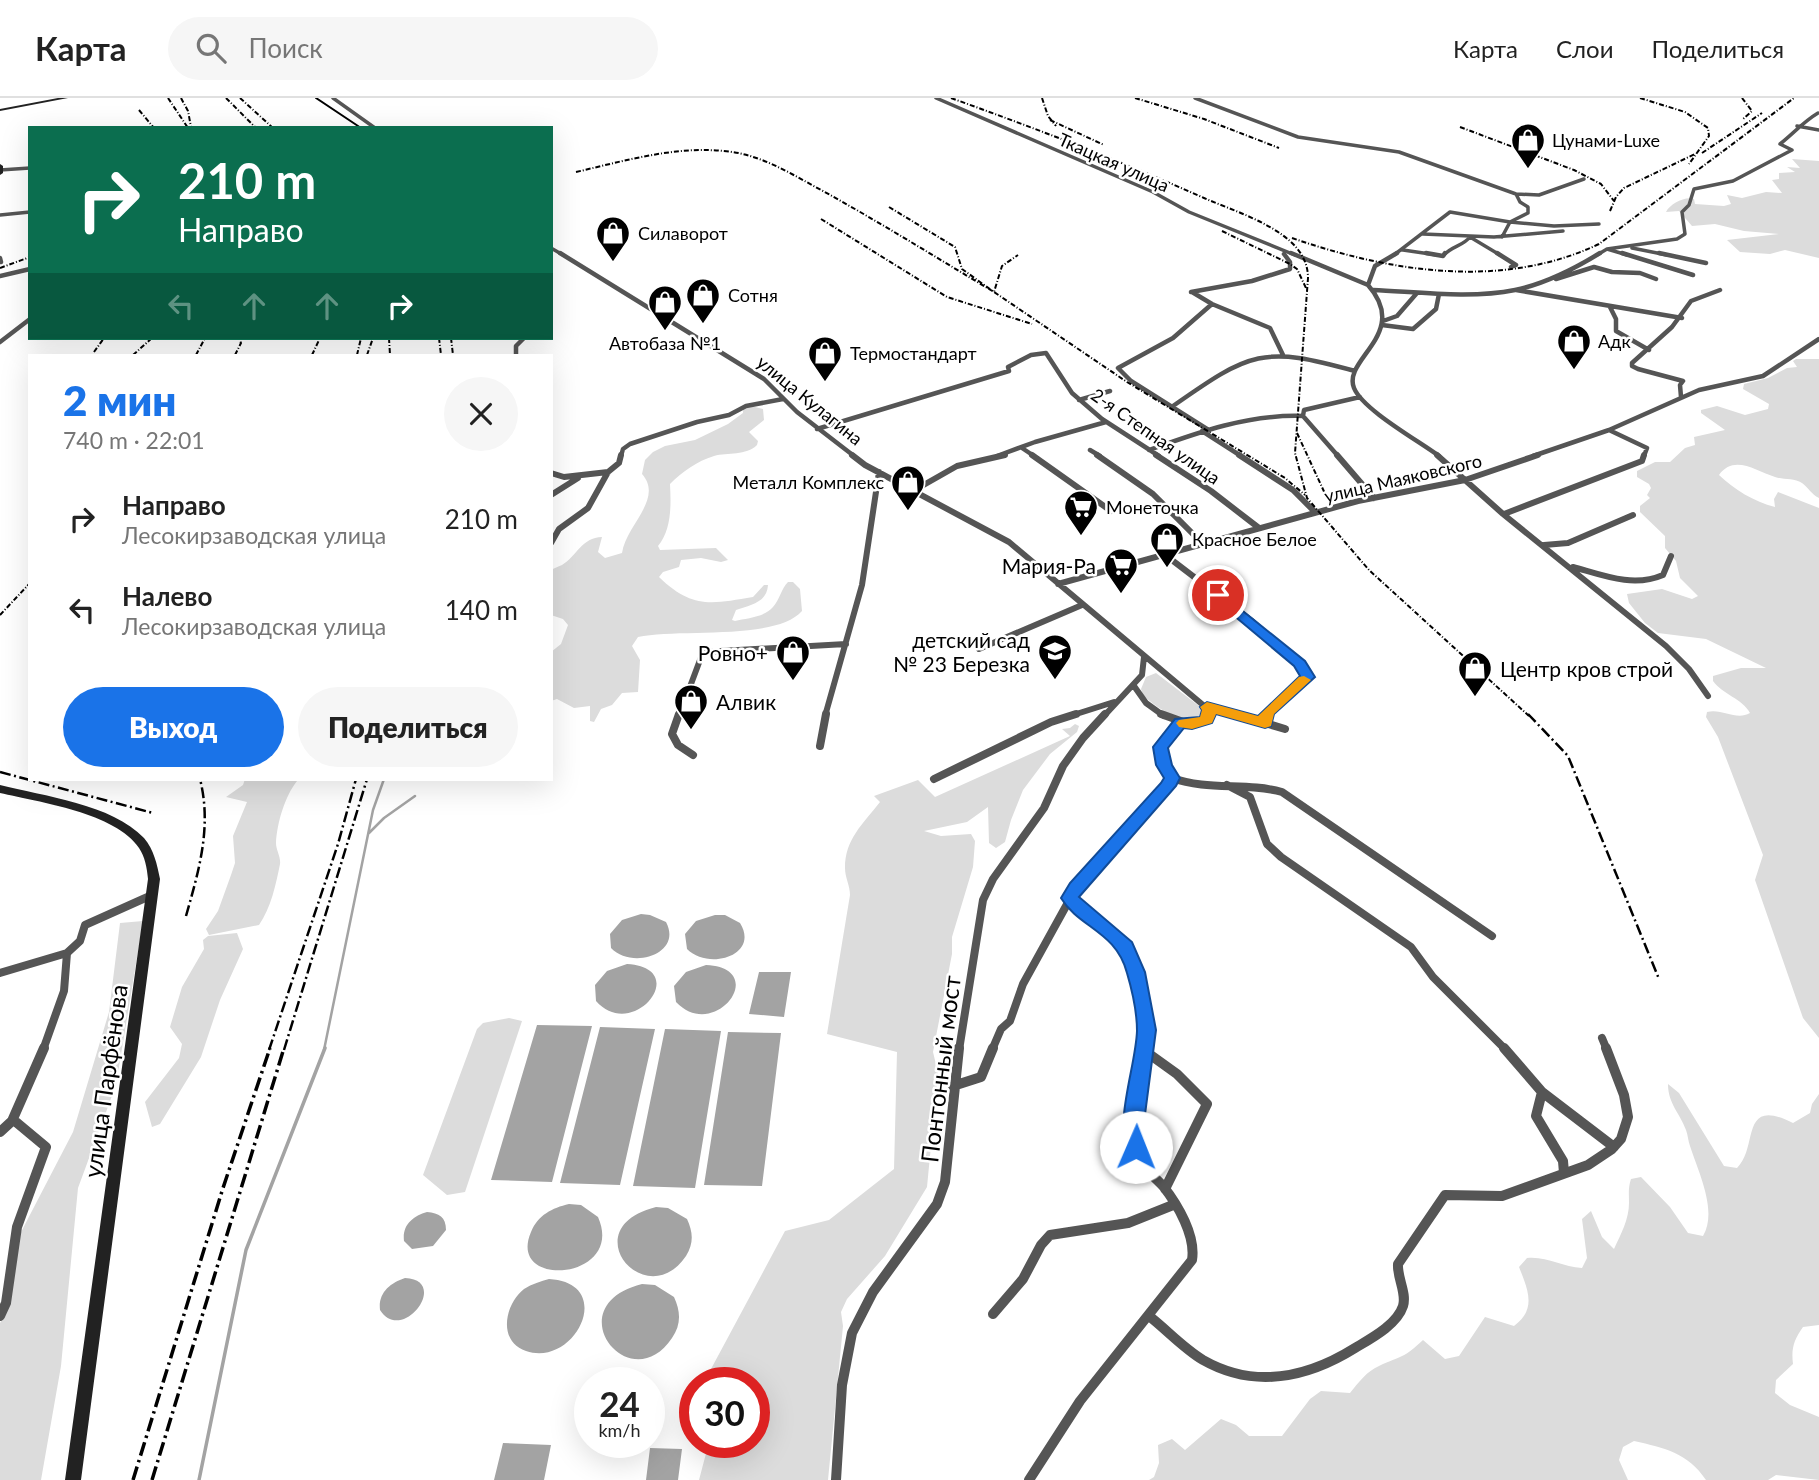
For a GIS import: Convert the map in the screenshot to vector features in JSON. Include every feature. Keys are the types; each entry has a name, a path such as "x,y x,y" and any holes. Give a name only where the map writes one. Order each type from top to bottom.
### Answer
{"main road":[{"path":"0,109 50,98"},
{"path":"0,109 66,98"},
{"name":"улица Парфёнова","path":"0,789 75,809 126,830 148,851 153,872 154,894 73,1480"}],"street":[{"path":"333,98 372,126"},
{"name":"Ткацкая улица","path":"936,98 1281,251 1368,285"},
{"path":"1195,98 1298,137 1396,151 1516,194 1539,195 1584,179"},
{"path":"1373,290 1439,294 1515,290 1591,260 1607,249 1682,236 1685,230 1682,212 1689,205 1694,189 1733,181 1792,150 1780,145 1797,126 1818,113"},
{"path":"1797,126 1819,130"},
{"path":"0,170 28,168"},
{"path":"1502,237 1510,222 1530,210 1520,202 1516,194"},
{"path":"0,215 28,212"},
{"path":"1599,224 1543,226 1450,212 1402,250 1375,266 1368,285 1373,290 1383,323 1377,343 1355,371 1351,380 1352,388 1689,666 1708,696"},
{"path":"1423,234 1502,237 1563,231"},
{"path":"1402,250 1443,256 1451,247 1465,243 1470,237"},
{"path":"1470,237 1516,265 1511,267"},
{"path":"1624,246 1706,263"},
{"path":"1607,249 1693,275"},
{"name":"улица Кулагина","path":"553,250 764,379 817,429 878,472 1000,537 1207,707"},
{"path":"1281,251 1290,262 1290,269 1252,281 1191,292 1212,304 1270,327 1283,355"},
{"path":"1538,282 1573,275 1594,267 1612,272 1640,273 1656,279"},
{"path":"0,276 28,269"},
{"path":"1515,290 1545,298 1623,307 1682,318"},
{"path":"1681,397 1680,386 1683,381 1632,366 1682,318 1691,301 1720,290"},
{"path":"1383,323 1397,316 1417,293"},
{"path":"1383,323 1413,329 1436,309 1439,294"},
{"path":"1212,304 1173,338 1119,366 1122,374 1173,406 1293,490 1315,512"},
{"path":"1610,307 1616,319 1616,331 1649,350"},
{"path":"0,342 28,321"},
{"name":"улица Маяковского","path":"1058,584 1315,512 1465,480 1609,430 1707,387 1763,376 1819,339"},
{"name":"2-я Степная улица","path":"817,429 960,384 995,378 1009,371 1008,367 1017,361 1040,352 1048,354 1079,400 1106,422 1211,491 1259,528"},
{"path":"1173,406 1249,360 1283,355 1355,371"},
{"path":"1079,400 1110,391"},
{"path":"1303,415 1304,410 1360,397"},
{"path":"553,540 559,529 588,508 608,472 619,463 623,449 630,444 697,422 729,415 746,406 783,399"},
{"path":"1149,450 1204,430 1284,415 1303,415 1374,498"},
{"path":"913,491 957,466 1022,449 1081,427 1106,422"},
{"path":"1504,514 1580,487 1646,457 1647,448 1643,445 1609,430"},
{"path":"1022,449 1111,511"},
{"path":"1090,450 1162,502 1185,530 1202,543"},
{"path":"553,479 608,472"},
{"path":"820,746 824,720 862,585 878,472"},
{"path":"553,474 564,477"},
{"path":"553,494 582,477"},
{"path":"1543,545 1567,543 1633,515"},
{"path":"553,530 559,529"},
{"path":"1164,554 1253,622 1308,673 1308,677 1269,711 1265,716 1265,723"},
{"path":"1572,567 1624,579 1650,580 1663,575 1671,556"},
{"path":"979,649 1082,605"},
{"path":"693,755 678,746 672,734 703,652 846,644"},
{"path":"1144,657 1142,675 1134,686 1146,702 1180,722 1192,724 1207,720 1207,707"},
{"name":"Понтонный мост","path":"836,1480 842,1385 852,1334 873,1293 937,1204 948,1168 953,1086 983,900 993,879 1044,808 1063,766 1083,738 1115,702 1134,686"},
{"path":"934,779 1051,722 1115,702"},
{"path":"1207,707 1285,729"},
{"path":"1180,722 1161,747 1164,765 1172,778 1196,787 1259,786 1282,792 1492,936"},
{"path":"953,1086 981,1077 1001,1029 1010,1021 1023,984 1076,888 1168,786 1172,778"},
{"path":"1227,785 1246,794 1254,802 1267,844 1281,857 1411,947 1422,968 1476,1017 1542,1092 1614,1147"},
{"path":"0,973 66,953 80,941 85,925 154,894"},
{"path":"1029,1480 1080,1401 1192,1260 1194,1248 1188,1229 1165,1189 1141,1162 1136,1147 1134,1122 1146,1030 1136,972 1125,946 1106,925 1070,898"},
{"path":"0,1132 12,1121 52,1029 64,992 66,953"},
{"path":"1149,1316 1202,1359 1221,1370 1261,1378 1311,1372 1329,1365 1380,1331 1401,1310 1404,1303 1396,1273 1398,1264 1445,1195 1453,1192 1481,1197 1501,1196 1591,1163 1614,1147 1627,1125 1626,1107 1602,1038"},
{"path":"1145,1051 1177,1074 1207,1104 1165,1189"},
{"path":"1542,1092 1536,1116 1563,1161 1564,1174"},
{"path":"0,1316 6,1303 17,1227 46,1147 12,1121"},
{"path":"993,1314 1002,1300 1022,1281 1044,1240 1050,1235 1128,1223 1173,1205"}],"shaded area":[{"path":"1792,159 1819,161 1819,258 1785,250 1770,254 1740,252 1727,240 1779,234 1744,231 1715,224 1692,226 1679,211 1666,212 1674,204 1686,199 1694,199 1695,204 1724,206 1731,204 1727,195 1742,198 1766,192 1782,193 1772,180 1779,179 1779,173 1795,172 1787,167 1800,168"},
{"path":"1819,359 1819,498 1799,481 1775,477 1746,466 1731,466 1719,475 1745,494 1767,505 1775,507 1774,499 1778,492 1819,508 1819,1038 1803,1018 1755,880 1763,855 1718,737 1706,717 1707,712 1713,711 1739,716 1750,713 1717,686 1713,676 1741,668 1766,668 1706,639 1658,633 1645,623 1629,603 1627,594 1662,589 1692,599 1698,596 1680,578 1676,561 1665,548 1665,536 1640,512 1640,506 1650,498 1647,495 1651,488 1637,477 1637,471 1655,462 1670,462 1685,448 1695,445 1694,437 1725,430 1701,413 1701,410 1717,406 1745,415 1768,409 1769,404 1743,389 1744,384 1768,378 1787,368 1797,367 1793,361"},
{"path":"751,406 763,409 764,420 749,432 758,441 757,445 748,451 714,456 702,461 670,484 668,524 658,546 660,550 716,548 728,560 681,560 679,567 663,572 659,577 682,595 703,602 753,597 764,585 768,585 761,600 736,610 732,620 735,621 756,617 770,610 788,582 793,582 800,589 802,611 789,620 749,630 638,637 632,646 640,660 638,692 622,693 612,705 601,709 594,722 590,721 590,706 574,708 557,699 553,700 553,650 561,644 568,625 563,619 553,616 553,569 595,538 602,537 598,552 605,558 622,553 649,493 648,483 642,474 645,460 665,446 695,440 728,424 743,413 743,409"},
{"path":"1156,673 1203,709 1202,715 1194,718 1178,717 1156,706 1143,695 1141,689 1146,677"},
{"path":"1075,724 1079,726 1077,732 1050,754 1023,790 1005,842 996,848 989,843 988,807 967,822 924,831 941,836 971,834 975,841 973,867 952,937 952,954 933,1052 938,1073 927,1187 885,1256 847,1299 841,1312 843,1326 828,1480 699,1480 705,1458 770,1458 770,1367 712,1367 785,1231 829,1220 894,1169 897,1052 827,1034 850,895 845,868 852,840 880,802 874,796 918,780 935,797 1070,736 1062,729"},
{"path":"244,781 297,781 285,802 278,827 276,843 280,861 277,880 270,904 259,925 209,935 206,929 218,911 235,863 233,836 247,802 226,797 243,785"},
{"path":"641,914 666,922 668,943 662,950 642,958 620,955 611,948 610,934 622,920"},
{"path":"725,915 740,923 744,934 743,944 738,951 719,959 696,956 687,949 685,934 696,921"},
{"path":"143,921 116,1085 78,1188 61,1366 41,1480 0,1480 0,1323 8,1309 20,1234 73,1132 109,1012 120,923"},
{"path":"237,933 243,949 220,1000 201,1057 160,1124 152,1127 145,1102 179,1058 182,1044 170,1027 182,987 204,949 203,940 208,936"},
{"path":"627,964 646,968 655,977 656,989 650,1000 639,1009 626,1014 611,1012 596,1001 595,985 607,971"},
{"path":"706,965 725,969 734,978 735,989 730,1000 720,1009 706,1014 691,1012 676,1002 674,986 686,972"},
{"path":"759,972 791,972 784,1017 749,1014"},
{"path":"509,1018 522,1021 465,1192 447,1195 423,1175 477,1029 483,1023"},
{"path":"537,1025 592,1026 552,1182 491,1180"},
{"path":"600,1027 655,1029 620,1185 560,1183"},
{"path":"665,1029 721,1031 695,1188 633,1186"},
{"path":"728,1032 781,1033 762,1186 704,1185"},
{"path":"1668,1084 1679,1093 1724,1166 1737,1168 1744,1159 1757,1120 1765,1116 1776,1116 1793,1123 1810,1113 1819,1094 1819,1325 1803,1327 1795,1340 1793,1364 1776,1380 1775,1393 1790,1405 1819,1417 1819,1480 1776,1475 1768,1480 1706,1480 1692,1464 1675,1453 1634,1441 1623,1447 1619,1460 1628,1480 1149,1480 1154,1477 1159,1463 1158,1445 1172,1439 1185,1450 1221,1419 1236,1425 1249,1436 1282,1436 1310,1399 1321,1391 1350,1393 1371,1371 1406,1354 1423,1340 1445,1359 1459,1356 1485,1317 1514,1326 1526,1313 1528,1306 1527,1291 1519,1267 1527,1258 1534,1258 1582,1268 1587,1258 1582,1219 1591,1211 1602,1237 1614,1249 1628,1215 1631,1179 1641,1177 1670,1207 1688,1233 1703,1236 1707,1226 1708,1203 1684,1124 1672,1103"},
{"path":"569,1204 581,1205 598,1217 602,1238 596,1254 583,1265 566,1270 549,1269 535,1263 528,1251 531,1232 546,1213"},
{"path":"656,1207 668,1208 687,1219 692,1238 686,1256 670,1272 653,1276 637,1272 624,1261 618,1247 620,1232 632,1218"},
{"path":"427,1212 441,1216 446,1230 433,1246 412,1249 404,1241 405,1230 413,1219"},
{"path":"405,1278 418,1281 424,1289 423,1298 410,1316 400,1320 389,1319 380,1310 381,1299 390,1286"},
{"path":"549,1279 570,1284 581,1294 585,1308 581,1323 573,1337 560,1347 544,1353 526,1351 511,1339 507,1322 509,1313 517,1296 524,1289"},
{"path":"642,1284 655,1285 674,1297 679,1318 672,1338 655,1355 637,1359 621,1354 609,1343 602,1327 604,1311 617,1295"},
{"path":"503,1443 551,1445 544,1480 494,1480"},
{"path":"665,1448 679,1449 681,1458 678,1480 646,1480 649,1458 665,1458"}],"waterway":[{"path":"324,1050 373,810 383,781"},
{"path":"369,833 384,818 415,796"},
{"path":"199,1480 246,1250 325,1048"}],"tram line":[{"path":"316,98 358,126"}],"railway":[{"path":"168,98 187,126"},
{"path":"181,98 188,111 191,126"},
{"path":"226,98 254,126"},
{"path":"240,98 271,126"},
{"path":"951,98 1142,171 1260,222 1294,245 1301,253 1308,273 1295,453 1307,498 1369,570 1529,716"},
{"path":"1042,98 1052,121"},
{"path":"1135,98 1204,119 1279,148"},
{"path":"1640,98 1685,112 1708,128 1709,136 1689,164"},
{"path":"1742,98 1752,111 1742,120"},
{"path":"1292,238 1368,260 1446,271 1524,267 1562,258 1599,244 1794,98"},
{"path":"139,110 152,126"},
{"path":"1702,153 1762,113"},
{"path":"1052,121 1104,145"},
{"path":"1052,121 1056,126"},
{"path":"1460,127 1574,170 1601,184 1614,201"},
{"path":"576,172 631,159 687,151 724,151 751,156 799,178 994,292"},
{"path":"1610,211 1616,197 1624,188 1695,154"},
{"path":"889,207 955,247 962,269 994,292"},
{"path":"821,219 947,297 1032,324"},
{"path":"1222,231 1290,264 1297,269 1306,288"},
{"path":"994,292 1002,266 1018,255"},
{"path":"0,268 28,258"},
{"path":"994,292 1127,382 1285,478 1305,495"},
{"path":"94,352 103,340"},
{"path":"134,354 150,340"},
{"path":"197,354 204,340"},
{"path":"236,354 240,340"},
{"path":"312,354 319,340"},
{"path":"357,354 361,340"},
{"path":"367,354 372,340"},
{"path":"389,340 390,354"},
{"path":"439,340 441,354"},
{"path":"451,340 453,354"},
{"path":"1297,433 1327,498"},
{"path":"0,615 28,585"},
{"path":"1528,714 1568,756 1659,979"},
{"path":"0,772 28,780"},
{"path":"34,781 153,813"},
{"path":"186,916 199,865 204,831 205,814 200,781"},
{"path":"269,1050 338,844 355,781"},
{"path":"284,1050 366,781"},
{"path":"133,1480 223,1188 270,1048"},
{"path":"152,1480 284,1048"}],"slow traffic":[{"path":"1184,723 1207,720 1207,707 1265,723 1265,716 1269,711 1304,680"}],"place":[{"name":"Цунами-Luxe","path":"1528,170"},
{"name":"Силаворот","path":"613,263"},
{"name":"Сотня","path":"703,325"},
{"name":"Автобаза №1","path":"665,332"},
{"name":"Адк","path":"1574,371"},
{"name":"Термостандарт","path":"825,383"},
{"name":"Металл Комплекс","path":"908,512"},
{"name":"Монеточка","path":"1081,537"},
{"name":"Красное Белое","path":"1167,569"},
{"name":"Мария-Ра","path":"1121,595"},
{"name":"детский сад № 23 Березка","path":"1055,681"},
{"name":"Ровно+","path":"793,682"},
{"name":"Центр кров строй","path":"1475,698"},
{"name":"Алвик","path":"691,731"}],"route":[{"path":"1136,1147 1134,1122 1146,1030 1136,972 1125,946 1106,925 1070,898 1168,786 1172,778 1160,754 1161,747 1180,722 1192,724 1207,720 1207,707 1265,723 1265,716 1279,700 1308,677 1300,664 1218,595"}]}
